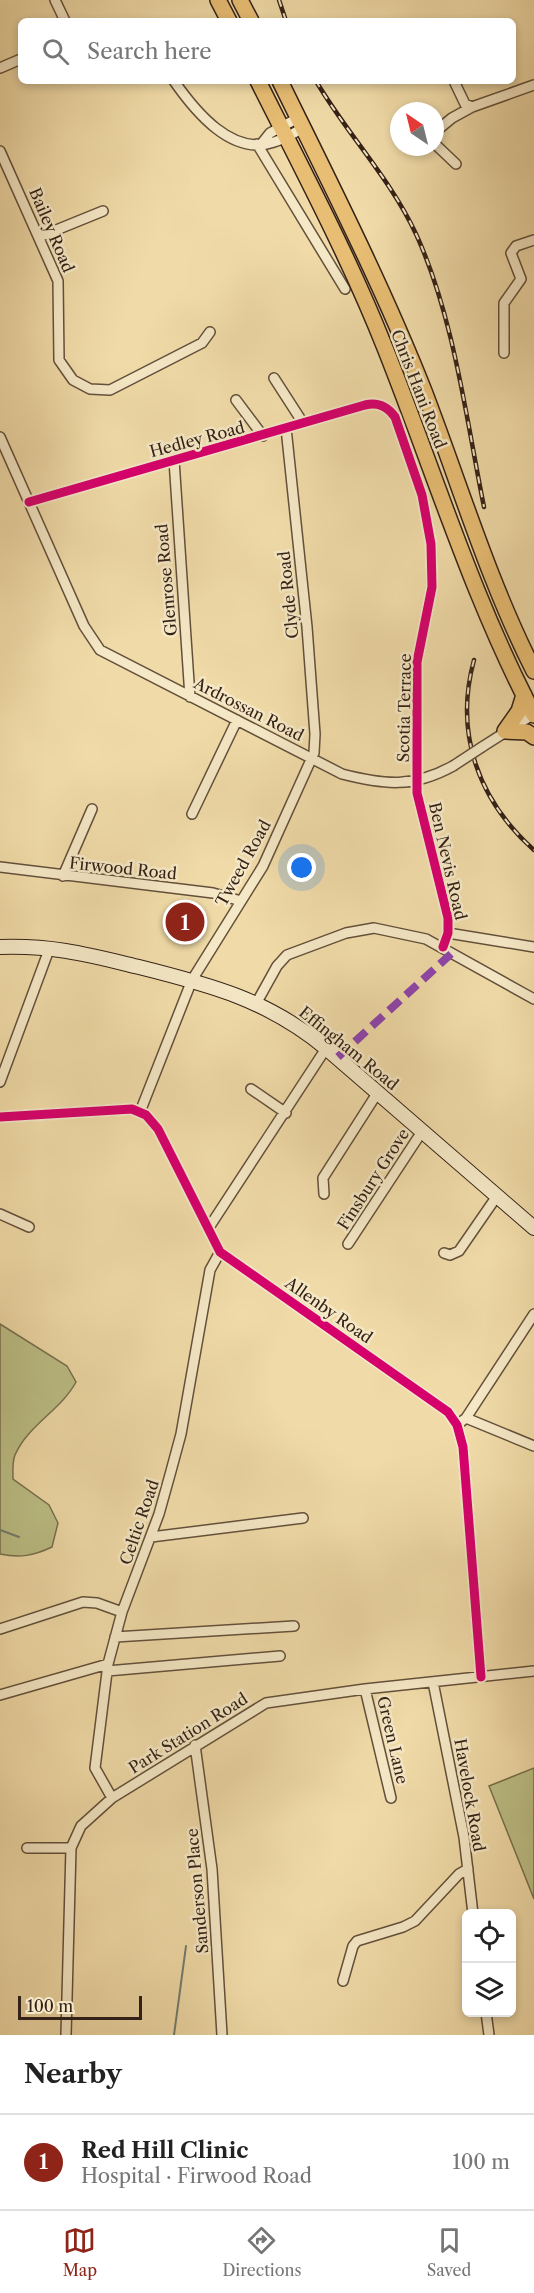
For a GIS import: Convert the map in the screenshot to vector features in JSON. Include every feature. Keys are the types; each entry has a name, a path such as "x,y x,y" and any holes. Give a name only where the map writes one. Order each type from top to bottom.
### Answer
{"main road":[{"path":"218,0 227,18"},
{"path":"240,0 249,18"},
{"name":"Chris Hani Road","path":"259,84 371,315 468,572 534,715"},
{"name":"Chris Hani Road","path":"282,84 395,319 485,562 534,671"},
{"path":"505,731 519,711 524,695"},
{"path":"505,731 527,732 534,737"}],"street":[{"path":"55,0 64,18"},
{"path":"0,69 18,60"},
{"path":"176,84 192,105 223,132 239,142 274,143 283,132 301,123"},
{"path":"455,84 465,104 472,106"},
{"path":"444,125 472,106 534,85"},
{"path":"260,144 345,289"},
{"name":"Bailey Road","path":"0,151 39,237 59,289 59,360 67,374 82,386 99,391 122,385 202,343 210,332"},
{"path":"444,153 456,164"},
{"path":"39,237 103,211"},
{"path":"504,352 504,303 521,279 514,263 512,250 534,240"},
{"path":"274,378 303,423"},
{"path":"236,400 263,436"},
{"name":"Hedley Road","path":"29,502 372,403"},
{"name":"Scotia Terrace","path":"372,403 386,407 395,417 422,495 431,544 432,587 417,663 417,782"},
{"name":"Clyde Road","path":"286,428 314,710 315,742 312,759"},
{"name":"Ardrossan Road","path":"0,438 94,643 110,656 334,771 362,779 399,783 417,782 453,766 505,731 534,715"},
{"name":"Glenrose Road","path":"174,460 190,697"},
{"path":"192,814 237,720"},
{"name":"Tweed Road","path":"140,1112 192,981 267,858 312,759"},
{"name":"Ben Nevis Road","path":"417,782 423,819 448,918 448,933 443,947"},
{"path":"63,876 92,809"},
{"name":"Firwood Road","path":"0,867 168,887 241,901"},
{"path":"257,1002 277,966 288,955 346,933 374,928 415,935 443,947 534,999"},
{"path":"448,933 534,946"},
{"name":"Effingham Road","path":"0,947 51,947 192,981 257,1002 310,1034 534,1228"},
{"path":"0,1082 51,947"},
{"path":"208,1229 286,1113 322,1053"},
{"path":"251,1089 286,1113"},
{"path":"324,1194 323,1178 378,1092"},
{"path":"0,1117 123,1109 140,1112"},
{"name":"Allenby Road","path":"140,1112 158,1129 220,1252 436,1402 457,1425 463,1447 481,1677"},
{"name":"Finsbury Grove","path":"348,1244 423,1130"},
{"path":"444,1253 450,1255 459,1251 497,1196"},
{"path":"0,1215 29,1227"},
{"name":"Celtic Road","path":"111,1798 95,1768 107,1667 122,1612 151,1537 181,1434 210,1270 220,1252"},
{"path":"457,1425 466,1418 534,1314"},
{"path":"466,1418 534,1446"},
{"path":"151,1537 303,1518"},
{"path":"0,1629 83,1602 97,1603 122,1612"},
{"path":"115,1637 294,1626"},
{"path":"0,1695 107,1667 280,1656"},
{"name":"Park Station Road","path":"66,2035 71,1848 81,1826 111,1798 266,1703 365,1689 534,1671"},
{"name":"Havelock Road","path":"434,1682 468,1869 472,1909"},
{"name":"Green Lane","path":"365,1689 391,1798"},
{"name":"Sanderson Place","path":"195,1745 212,1869 222,2035"},
{"path":"27,1848 71,1848"},
{"path":"343,1981 353,1946 357,1941 411,1924 459,1874 468,1869"},
{"path":"487,2017 489,2035"}],"green space":[{"path":"0,1324 67,1366 76,1382 62,1401 28,1435 14,1458 13,1479 49,1505 58,1523 52,1547 26,1555 0,1554"},
{"path":"534,1768 534,1899 489,1786"}],"waterway":[{"path":"0,1530 19,1537"},
{"path":"174,2035 186,1946"}],"railway":[{"path":"279,0 285,18"},
{"path":"318,84 394,194 416,234 429,266 440,299 457,368 484,507"},
{"path":"474,660 467,713 469,739 476,764 485,787 498,809 534,850"}],"marked path":[{"path":"338,1057 452,953"}],"cycle path":[{"path":"29,502 365,405 378,405 392,413 422,495 431,544 432,587 417,662 417,793 448,918 448,933 443,947"},
{"path":"0,1117 132,1109 146,1115 158,1129 220,1252 448,1412 457,1425 463,1447 481,1677"}],"place":[{"name":"Red Hill Clinic","path":"185,922"}]}
